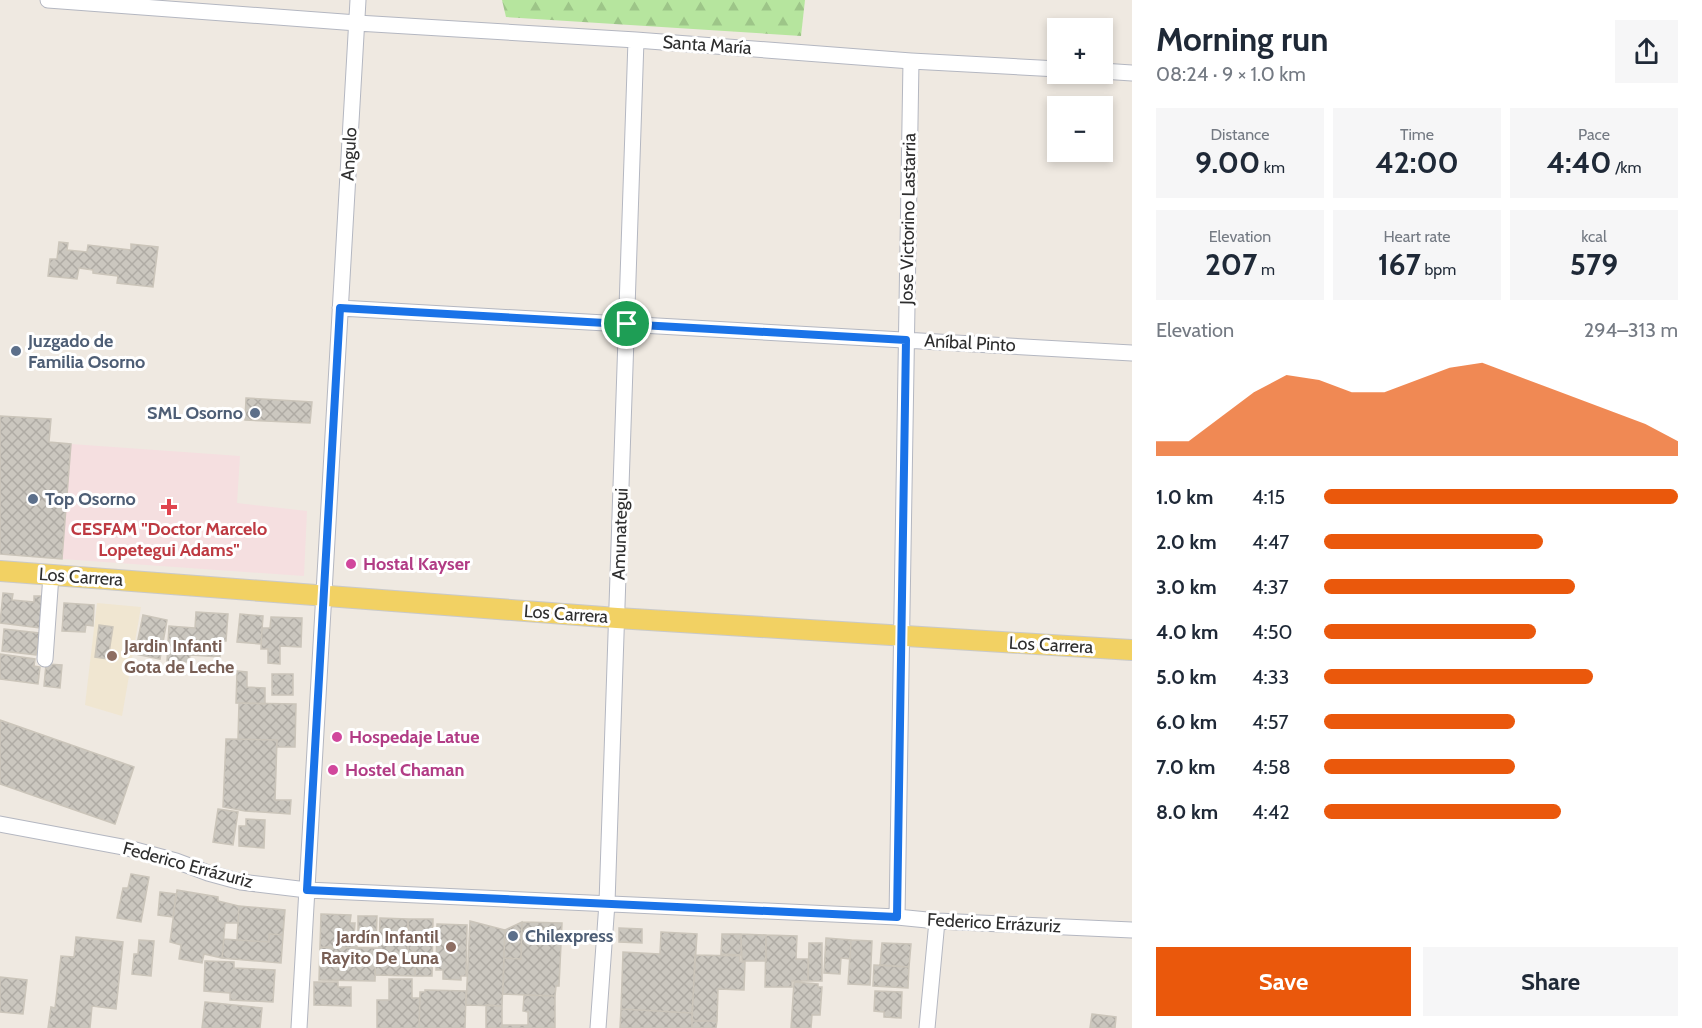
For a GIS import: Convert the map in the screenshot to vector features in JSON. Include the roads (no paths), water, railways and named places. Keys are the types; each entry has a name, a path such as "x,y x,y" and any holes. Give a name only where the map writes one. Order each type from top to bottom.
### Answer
{"main road":[{"name":"Los Carrera","path":"0,571 617,618 1132,650"}],"street":[{"name":"Santa María","path":"48,0 155,4 357,23 1047,68"},
{"name":"Angulo","path":"299,1028 358,0"},
{"name":"Amunategui","path":"598,1028 607,903 636,40"},
{"name":"Jose Victorino Lastarria","path":"897,917 911,61"},
{"path":"1113,71 1132,72"},
{"name":"Aníbal Pinto","path":"340,308 1132,353"},
{"path":"45,659 51,575"},
{"name":"Federico Errázuriz","path":"0,824 128,848 241,882 307,890 1132,930"},
{"path":"927,1028 936,921"}],"place":[{"name":"Juzgado de Familia Osorno","path":"16,351"},
{"name":"SML Osorno","path":"255,413"},
{"name":"Top Osorno","path":"33,499"},
{"name":"CESFAM \"Doctor Marcelo Lopetegui Adams\"","path":"169,507"},
{"name":"Hostal Kayser","path":"351,564"},
{"name":"Jardin Infanti Gota de Leche","path":"112,656"},
{"name":"Hospedaje Latue","path":"337,737"},
{"name":"Hostel Chaman","path":"333,770"},
{"name":"Chilexpress","path":"513,936"},
{"name":"Jardín Infantil Rayito De Luna","path":"451,947"}]}
